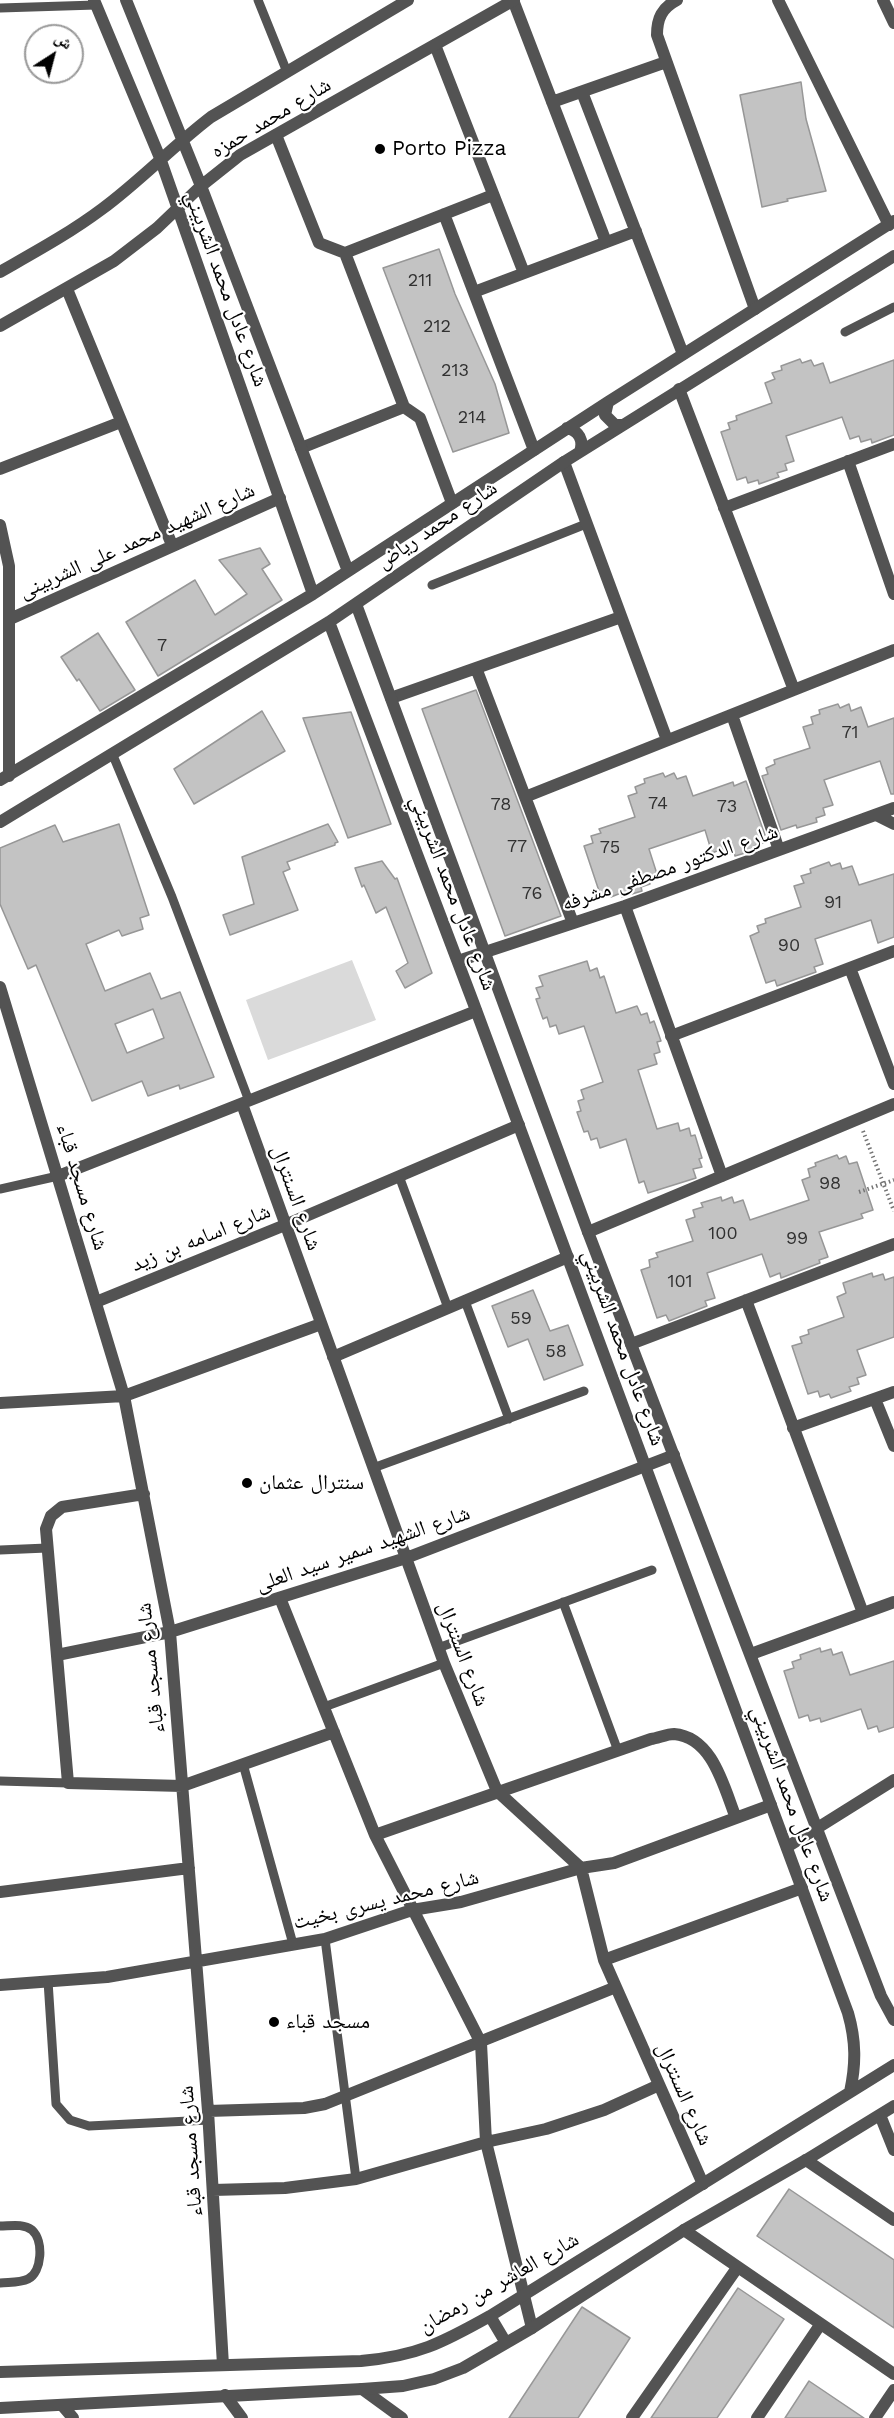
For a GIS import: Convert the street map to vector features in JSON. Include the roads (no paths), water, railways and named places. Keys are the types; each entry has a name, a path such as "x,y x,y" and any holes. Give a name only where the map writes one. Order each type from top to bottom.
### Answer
{"street":[{"name":"شارع عادل محمد الشربيني","path":"126,0 201,186 348,571"},
{"name":"شارع محمد حمزه","path":"0,272 72,230 103,208 182,139 211,117 408,0"},
{"name":"شارع محمد حمزه","path":"0,326 67,289 129,250 201,186 240,155 514,0"},
{"path":"514,0 606,242"},
{"path":"677,0 667,6 660,15 657,35 755,309"},
{"path":"778,0 892,223"},
{"path":"883,0 894,23"},
{"name":"شارع عادل محمد الشربيني","path":"95,3 160,158 313,594"},
{"path":"435,45 524,273"},
{"path":"552,102 666,62"},
{"path":"582,92 683,354"},
{"path":"276,135 319,243 345,253 493,195"},
{"path":"444,214 534,450"},
{"name":"شارع محمد رياض","path":"5,778 313,594 567,428 892,223"},
{"path":"474,292 636,231"},
{"path":"345,253 404,407 420,418 452,503"},
{"name":"شارع محمد رياض","path":"0,822 329,622 621,425 894,256"},
{"path":"67,289 172,545"},
{"path":"678,389 794,690"},
{"path":"608,402 605,415 615,424 621,425"},
{"path":"301,448 404,407"},
{"path":"0,469 121,422"},
{"path":"567,428 573,430 582,439 580,452"},
{"path":"724,508 894,444"},
{"path":"848,461 894,594"},
{"path":"564,462 667,740"},
{"name":"شارع الشهيد محمد على الشربينى","path":"10,619 280,498"},
{"path":"0,527 9,566 10,619 5,778"},
{"name":"شارع عادل محمد الشربيني","path":"356,604 588,1232 881,1996 894,2020"},
{"path":"391,698 621,617"},
{"name":"شارع عادل محمد الشربيني","path":"329,622 458,961 854,2032 856,2053 849,2092"},
{"path":"525,797 894,650"},
{"path":"476,668 573,922"},
{"path":"732,715 779,850"},
{"name":"شارع الدكتور مصطفى مشرفه","path":"458,961 625,906 894,808"},
{"path":"876,815 894,824"},
{"path":"625,906 722,1176"},
{"path":"671,1036 894,951"},
{"path":"849,968 894,1084"},
{"name":"شارع مسجد قباء","path":"0,987 5,1018 58,1176 124,1396 170,1632 208,2116 223,2365"},
{"path":"58,1176 476,1011"},
{"name":"شارع السنترال","path":"245,1102 285,1225 438,1648 497,1791 581,1868 604,1960 703,2184"},
{"path":"588,1232 894,1104"},
{"name":"شارع اسامه بن زيد","path":"96,1302 285,1225 519,1125"},
{"path":"631,1344 894,1244"},
{"path":"333,1357 568,1257"},
{"path":"746,1300 863,1613"},
{"path":"0,1403 124,1396 321,1324"},
{"path":"794,1428 894,1392"},
{"path":"875,1399 894,1446"},
{"name":"شارع الشهيد سمير سيد العلى","path":"57,1656 170,1632 406,1558 674,1455"},
{"path":"144,1494 62,1507 51,1516 46,1528 68,1783 182,1786 334,1732"},
{"path":"280,1598 375,1835 481,2043 486,2142 532,2328"},
{"path":"751,1654 894,1602"},
{"path":"375,1835 618,1750 674,1734 696,1741 711,1758 736,1818"},
{"path":"787,1847 894,1780"},
{"name":"شارع محمد يسرى بخيت","path":"0,1985 107,1977 325,1939 412,1910 461,1902 581,1868 614,1863 771,1805"},
{"path":"0,1892 189,1868"},
{"path":"604,1960 802,1888"},
{"path":"208,2116 304,2108 325,2104 616,1987"},
{"name":"شارع العاشر من رمضان","path":"0,2372 389,2358 442,2343 490,2316 894,2065"},
{"path":"213,2190 285,2188 356,2179 486,2142 546,2129 604,2110 659,2085"},
{"path":"0,2408 362,2389 403,2386 434,2379 463,2367 532,2328 684,2230 807,2160 894,2106"},
{"path":"880,2115 894,2150"},
{"path":"807,2160 894,2220"},
{"path":"684,2230 894,2374"},
{"path":"632,2418 737,2268"},
{"path":"490,2316 506,2343"},
{"path":"757,2418 820,2325"},
{"path":"362,2389 402,2418"},
{"path":"875,2418 894,2390"},
{"path":"225,2395 242,2418"},
{"path":"62,2405 73,2418"}],"lane":[{"path":"258,0 286,72"},
{"path":"0,8 95,3"},
{"path":"844,332 894,307"},
{"path":"432,585 586,524"},
{"path":"112,753 172,897 245,1102"},
{"path":"0,1189 58,1176"},
{"path":"399,1176 448,1308"},
{"path":"465,1301 509,1419"},
{"path":"373,1468 584,1391"},
{"path":"0,1550 47,1548"},
{"path":"438,1648 652,1570"},
{"path":"563,1602 618,1750"},
{"path":"324,1707 444,1663"},
{"path":"243,1764 293,1944"},
{"path":"0,1781 68,1783"},
{"path":"325,1939 356,2179"},
{"path":"48,1982 56,2104 70,2120 89,2127 208,2116"},
{"path":"0,2226 21,2225 30,2229 37,2237 39,2266 34,2275 25,2281 0,2283"}],"place":[{"name":"Porto Pizza","path":"380,149"},
{"name":"سنترال عثمان","path":"247,1483"},
{"name":"مسجد قباء","path":"274,2022"}]}
